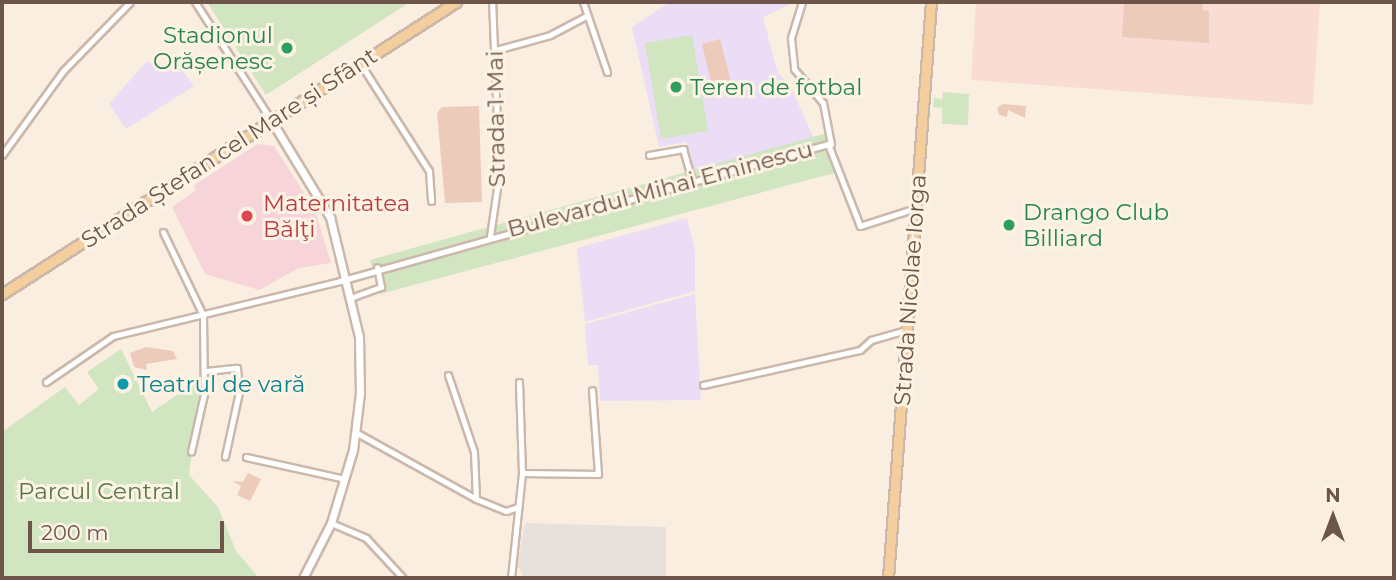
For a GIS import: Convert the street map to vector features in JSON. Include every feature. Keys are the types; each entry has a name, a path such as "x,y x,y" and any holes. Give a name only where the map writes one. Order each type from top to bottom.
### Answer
{"main road":[{"name":"Strada Ștefan cel Mare și Sfânt","path":"2,294 456,2"},
{"name":"Strada Nicolae Iorga","path":"888,578 931,2"}],"street":[{"path":"2,155 63,71 130,2"},
{"path":"195,2 324,203 353,297 361,359 356,433 346,479 331,523 303,578"},
{"name":"Strada 1 Mai","path":"489,236 499,174 492,2"},
{"path":"583,2 607,72"},
{"path":"802,2 791,54 801,80 827,112 831,145"},
{"path":"496,50 550,35 586,16"},
{"path":"360,63 429,171 431,201"},
{"name":"Bulevardul Mihai Eminescu","path":"46,382 107,339 347,278 377,267 692,180 831,145 852,215 860,226 916,208"},
{"path":"649,155 683,149 692,180"},
{"path":"163,232 203,315 206,370 191,452"},
{"path":"353,297 381,287 377,267"},
{"path":"703,385 860,350 871,340 907,330"},
{"path":"206,370 237,368 239,392 225,456"},
{"path":"447,375 474,452 476,499"},
{"path":"511,578 522,472 519,383"},
{"path":"522,472 597,476 592,390"},
{"path":"356,433 476,499 506,511 518,507"},
{"path":"246,457 346,479"},
{"path":"331,523 366,538 402,578"},
{"path":"511,570 518,578"}],"shaded area":[{"path":"670,2 795,2 763,17 778,74 789,83 815,141 695,172 686,142 659,147 632,27"},
{"path":"976,2 1320,2 1313,105 971,80"},
{"path":"146,62 181,68 194,86 126,129 109,104"},
{"name":"Maternitatea Bălţi","path":"258,144 274,146 315,210 331,263 299,268 259,290 205,274 172,207 196,190 194,185"},
{"path":"687,218 695,251 695,291 585,322 577,248"},
{"path":"695,294 701,400 600,401 598,365 588,365 585,324"},
{"path":"525,523 666,527 666,578 524,578 517,564"}],"green space":[{"name":"Stadionul Orășenesc","path":"207,2 410,2 266,95"},
{"name":"Teren de fotbal","path":"692,35 708,131 661,139 645,43"},
{"path":"943,92 969,94 968,125 942,124 942,108 933,107 934,97 942,100"},
{"path":"827,133 838,172 380,294 370,260"},
{"name":"Parcul Central","path":"121,349 152,412 201,378 189,475 218,507 236,551 259,578 2,578 2,432 65,387 79,405 99,389 87,372"}],"building":[{"path":"1124,2 1203,2 1202,10 1209,11 1209,43 1122,37"},
{"path":"720,39 731,82 712,86 702,44"},
{"path":"1003,104 1026,106 1025,118 1008,110 1007,117 999,115 997,108"},
{"path":"479,106 482,202 445,203 437,113 442,107"},
{"path":"146,347 173,351 177,359 146,364 147,370 134,367 130,353"},
{"path":"248,473 261,479 250,501 237,495 241,486 232,481 243,482"}],"place":[{"name":"Stadionul Orășenesc","path":"287,48"},
{"name":"Teren de fotbal","path":"676,87"},
{"name":"Maternitatea Bălţi","path":"247,216"},
{"name":"Drango Club Billiard","path":"1009,225"},
{"name":"Teatrul de vară","path":"123,384"}]}
